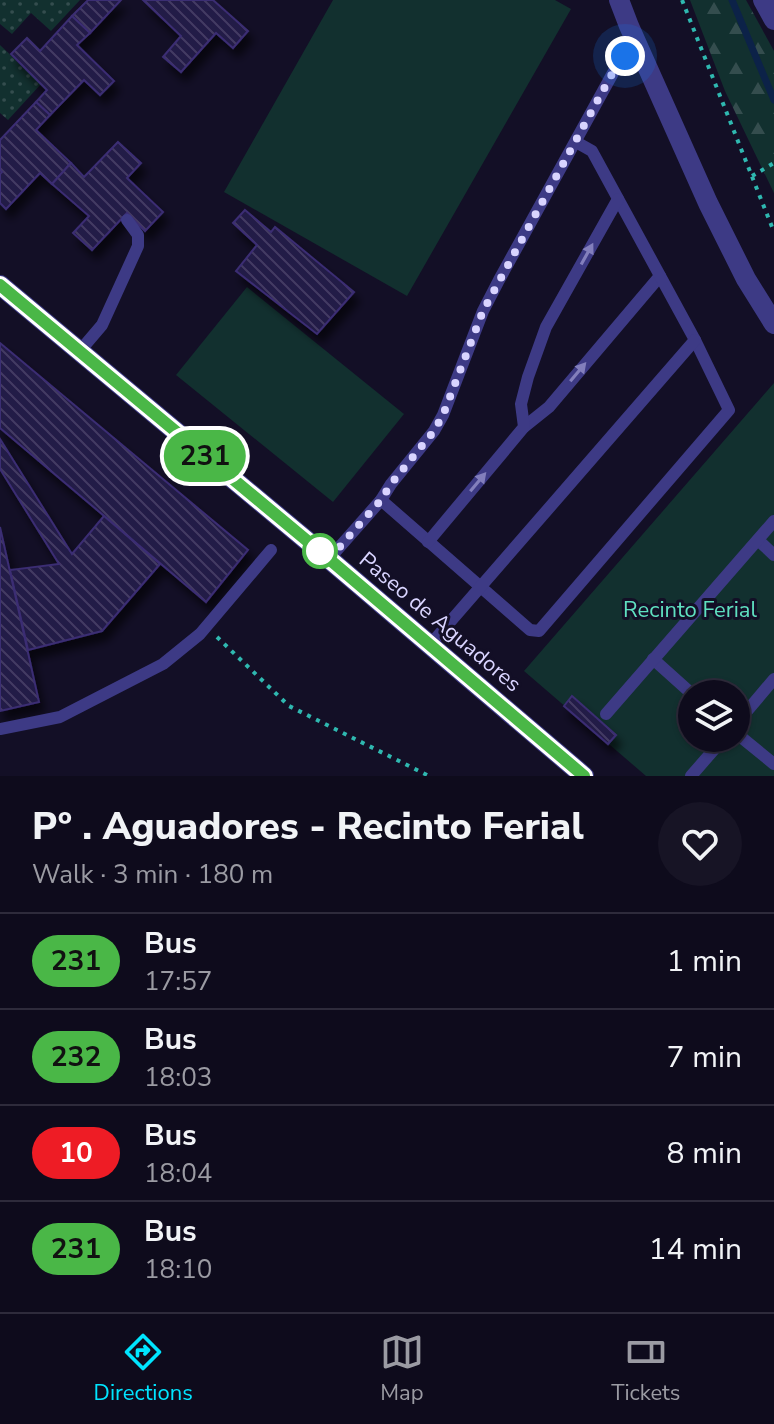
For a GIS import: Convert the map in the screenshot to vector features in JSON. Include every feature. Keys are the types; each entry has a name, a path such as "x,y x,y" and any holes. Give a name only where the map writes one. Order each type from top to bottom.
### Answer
{"street":[{"path":"619,0 733,254 774,324"},
{"path":"763,0 774,20"},
{"name":"Paseo de Aguadores","path":"0,285 584,776"}],"lane":[{"path":"329,559 381,500 434,431 483,311 619,62 639,48"},
{"path":"381,500 530,630 539,631 729,410 695,340 592,151 576,142"},
{"path":"524,427 521,404 546,327 618,199"},
{"path":"79,352 102,325 138,246 138,235 127,220"},
{"path":"428,542 524,427 549,407 660,276"},
{"path":"430,645 695,340"},
{"path":"606,714 774,521"},
{"path":"758,540 774,555"},
{"path":"0,729 60,717 163,664 200,634 271,550"},
{"path":"653,659 678,681"},
{"path":"750,707 774,679"},
{"path":"750,744 774,764"},
{"path":"691,776 712,752"}],"path":[{"path":"682,0 774,232"},
{"path":"752,176 773,163"},
{"path":"206,627 289,706 429,776"}],"green space":[{"path":"0,0 80,0 51,31 31,13 12,34 0,24"},
{"path":"333,0 555,0 571,9 407,296 224,192"},
{"path":"690,0 746,0 774,51 774,193 725,91"},
{"path":"0,45 41,84 8,120 0,113"},
{"path":"247,287 404,414 333,502 176,375"},
{"name":"Recinto Ferial","path":"774,383 774,776 646,776 524,671"}],"building":[{"path":"88,0 121,0 90,33 72,16"},
{"path":"143,0 213,0 248,31 233,48 216,33 181,72 163,57 181,36"},
{"path":"72,16 90,33 77,45 114,81 100,95 84,80 50,115 36,102 47,90 11,54 27,38 40,51"},
{"path":"36,102 50,115 36,130 71,163 52,184 40,173 6,209 0,203 0,140"},
{"path":"118,142 141,163 127,178 163,212 145,231 127,213 92,250 73,233 89,216 52,184 71,163 84,177"},
{"path":"245,210 271,232 275,227 354,292 317,334 236,271 257,245 233,223"},
{"path":"0,343 248,550 206,602 0,428"},
{"path":"0,439 72,554 104,516 160,564 102,631 28,650 10,570 59,564 0,469"},
{"path":"0,527 39,702 0,711"},
{"path":"572,696 616,735 608,744 564,706"}],"waterway":[{"path":"732,0 774,100"}],"bus line":[{"name":"231","path":"0,285 584,776"}],"route":[{"path":"320,551 329,559 381,500 434,431 483,311 612,74 625,56"}]}
